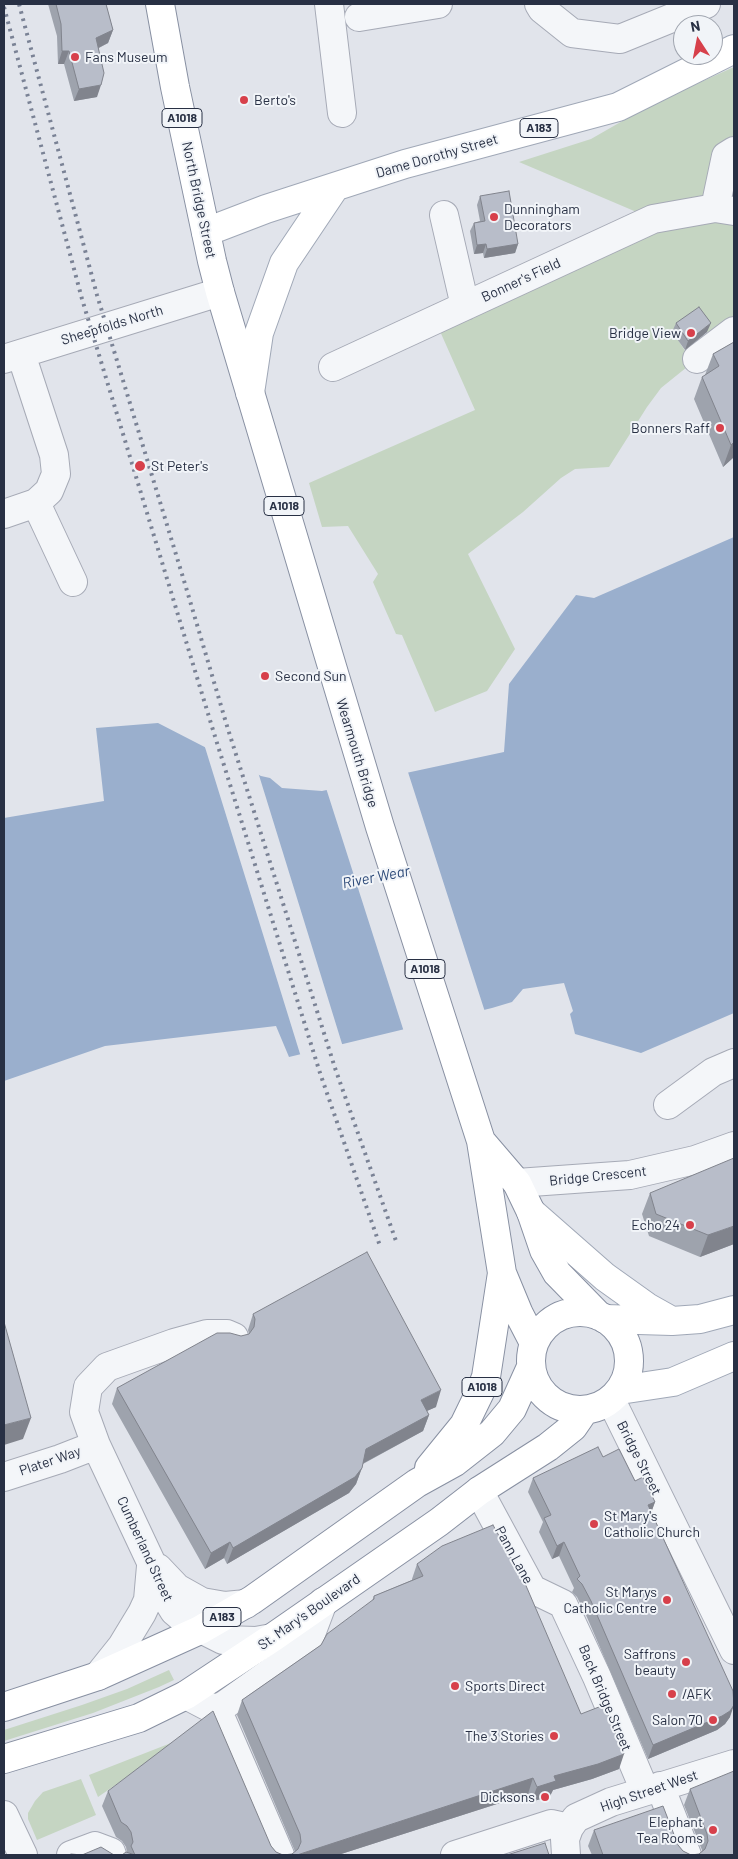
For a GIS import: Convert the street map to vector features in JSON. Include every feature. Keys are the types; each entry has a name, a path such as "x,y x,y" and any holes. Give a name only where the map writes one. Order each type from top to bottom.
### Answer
{"main road":[{"name":"North Bridge Street","path":"160,4 175,87 206,232 220,292 250,393"},
{"name":"Dame Dorothy Street","path":"206,232 266,209 405,164 618,107 734,49"},
{"path":"250,393 259,333 284,263 335,187"},
{"name":"Wearmouth Bridge","path":"250,393 380,827 481,1141"},
{"name":"A1018","path":"481,1141 517,1183 531,1212 544,1250 556,1273 602,1317 619,1330 626,1342 629,1354 628,1375 615,1395"},
{"name":"A1018","path":"481,1141 502,1273 519,1314 532,1355 534,1382 551,1402 573,1411 584,1411"},
{"path":"531,1212 605,1277 647,1307 672,1321"},
{"name":"A1018","path":"416,1483 464,1425 481,1390 486,1377 502,1273"},
{"path":"532,1355 543,1329 555,1319 565,1314 588,1312 602,1317 672,1321 700,1319 734,1310"},
{"name":"A183","path":"4,1707 98,1676 200,1630 246,1604 416,1483 455,1462 492,1432 512,1409 532,1355"},
{"path":"584,1411 598,1408 615,1395 673,1382 734,1356"},
{"name":"St. Mary's Boulevard","path":"4,1759 139,1718 186,1695 439,1522 479,1491 548,1447 573,1427 584,1411"}],"street":[{"path":"329,4 342,113"},
{"path":"359,17 438,4"},
{"path":"539,4 542,9 572,33 620,39 706,4"},
{"path":"725,210 726,156 734,151"},
{"name":"Bonner's Field","path":"333,368 653,219 725,210"},
{"path":"444,215 464,306"},
{"name":"Sheepfolds North","path":"12,357 220,292"},
{"path":"697,359 734,331"},
{"path":"4,514 36,503 49,491 56,474 54,455 12,357"},
{"path":"36,503 73,582"},
{"path":"668,1105 713,1072 734,1063"},
{"name":"Bridge Crescent","path":"517,1183 630,1175 695,1160 734,1146"},
{"name":"Cumberland Street","path":"225,1342 227,1334 206,1334 107,1367 88,1387 84,1412 96,1445 152,1562 166,1598 174,1611 200,1630 223,1640 256,1641 272,1638"},
{"name":"Bridge Street","path":"615,1395 734,1650"},
{"name":"Plater Way","path":"4,1477 96,1445"},
{"name":"Pann Lane","path":"479,1491 532,1589 563,1604"},
{"path":"152,1562 177,1588 202,1602 225,1606 246,1604"},
{"path":"98,1676 122,1646 142,1613 148,1600 152,1562"},
{"path":"186,1695 217,1709 226,1704 306,1648 323,1602"},
{"name":"Back Bridge Street","path":"563,1604 597,1677 686,1855"},
{"path":"217,1709 280,1855"},
{"name":"High Street West","path":"455,1855 560,1826 611,1802 734,1764"},
{"path":"4,1816 23,1855"},
{"path":"560,1826 565,1839 566,1855"},
{"path":"71,1855 95,1846 111,1852 112,1855"}],"green space":[{"path":"734,67 734,321 709,334 696,316 673,332 685,351 697,359 661,388 609,467 575,469 561,478 523,512 468,554 515,649 487,691 435,712 402,635 396,634 373,582 378,574 348,526 322,527 309,483 475,410 435,320 653,219 519,162 591,139 652,104"},
{"path":"169,1670 174,1680 159,1687 93,1713 4,1741 4,1730 127,1689"},
{"path":"171,1743 172,1746 98,1797 89,1775"},
{"path":"81,1779 96,1815 37,1840 28,1819 28,1813 35,1801 43,1792"}],"water":[{"name":"River Wear","path":"734,537 734,1013 641,1053 575,1034 570,1014 573,1011 564,983 523,989 512,1002 492,1008 289,1057 276,1026 105,1046 4,1081 4,818 104,801 96,728 158,723 261,776 270,778 282,788 322,791 504,752 509,684 576,595 594,598"}],"pier":[{"path":"204,744 258,772 343,1047 301,1057"},
{"path":"407,769 485,1012 404,1032 326,788"}],"building":[{"name":"Fans Museum","path":"56,4 106,4 113,30 96,38 104,73 101,85 79,89 69,51 62,51 61,24"},
{"name":"Dunningham Decorators","path":"509,191 518,244 487,249 486,244 477,245 474,223 485,221 480,196"},
{"path":"699,307 711,323 688,341 676,323"},
{"path":"734,342 734,442 731,445 702,377 719,366 713,354"},
{"path":"734,1158 734,1226 708,1235 656,1214 650,1193"},
{"path":"367,1252 441,1390 421,1400 429,1415 366,1449 362,1468 355,1477 233,1548 230,1542 211,1553 117,1388 217,1333 230,1333 241,1336 249,1334 254,1327 255,1319 253,1314"},
{"path":"4,1322 31,1418 4,1425"},
{"path":"598,1447 603,1457 619,1449 635,1481 643,1477 655,1502 648,1505 733,1691 734,1705 730,1711 653,1745 591,1601 582,1584 577,1579 580,1576 564,1542 557,1546 544,1518 551,1515 533,1478"},
{"path":"493,1525 524,1581 581,1714 604,1705 624,1754 598,1764 554,1776 556,1781 537,1787 533,1778 297,1855 283,1855 292,1854 298,1849 301,1842 300,1834 242,1700 321,1645 327,1634 374,1599 374,1596 423,1576 417,1564 442,1546"},
{"path":"213,1711 271,1846 276,1852 283,1855 135,1855 131,1846 133,1842 131,1832 121,1822 108,1791"},
{"name":"Elephant Tea Rooms","path":"734,1771 734,1855 691,1855 699,1854 705,1849 708,1841 690,1789"},
{"path":"663,1806 678,1845 683,1851 691,1855 603,1855 594,1830"},
{"path":"545,1843 549,1855 507,1855"},
{"path":"101,1847 114,1855 82,1855"},
{"path":"126,1852 135,1855 122,1855"}],"railway":[{"path":"19,4 97,295 227,726 335,1068 396,1241"},
{"path":"4,7 82,299 320,1073 380,1246"}],"place":[{"name":"Fans Museum","path":"75,57"},
{"name":"Berto's","path":"244,100"},
{"name":"Dunningham Decorators","path":"494,217"},
{"name":"Bridge View","path":"691,333"},
{"name":"Bonners Raff","path":"720,428"},
{"name":"St Peter's","path":"140,466"},
{"name":"Second Sun","path":"265,676"},
{"name":"Echo 24","path":"690,1225"},
{"name":"St Mary's Catholic Church","path":"594,1524"},
{"name":"St Marys Catholic Centre","path":"667,1600"},
{"name":"Saffrons beauty","path":"686,1662"},
{"name":"Sports Direct","path":"455,1686"},
{"name":"/AFK","path":"672,1694"},
{"name":"Salon 70","path":"713,1720"},
{"name":"The 3 Stories","path":"554,1736"},
{"name":"Dicksons","path":"545,1797"},
{"name":"Elephant Tea Rooms","path":"713,1830"}]}
